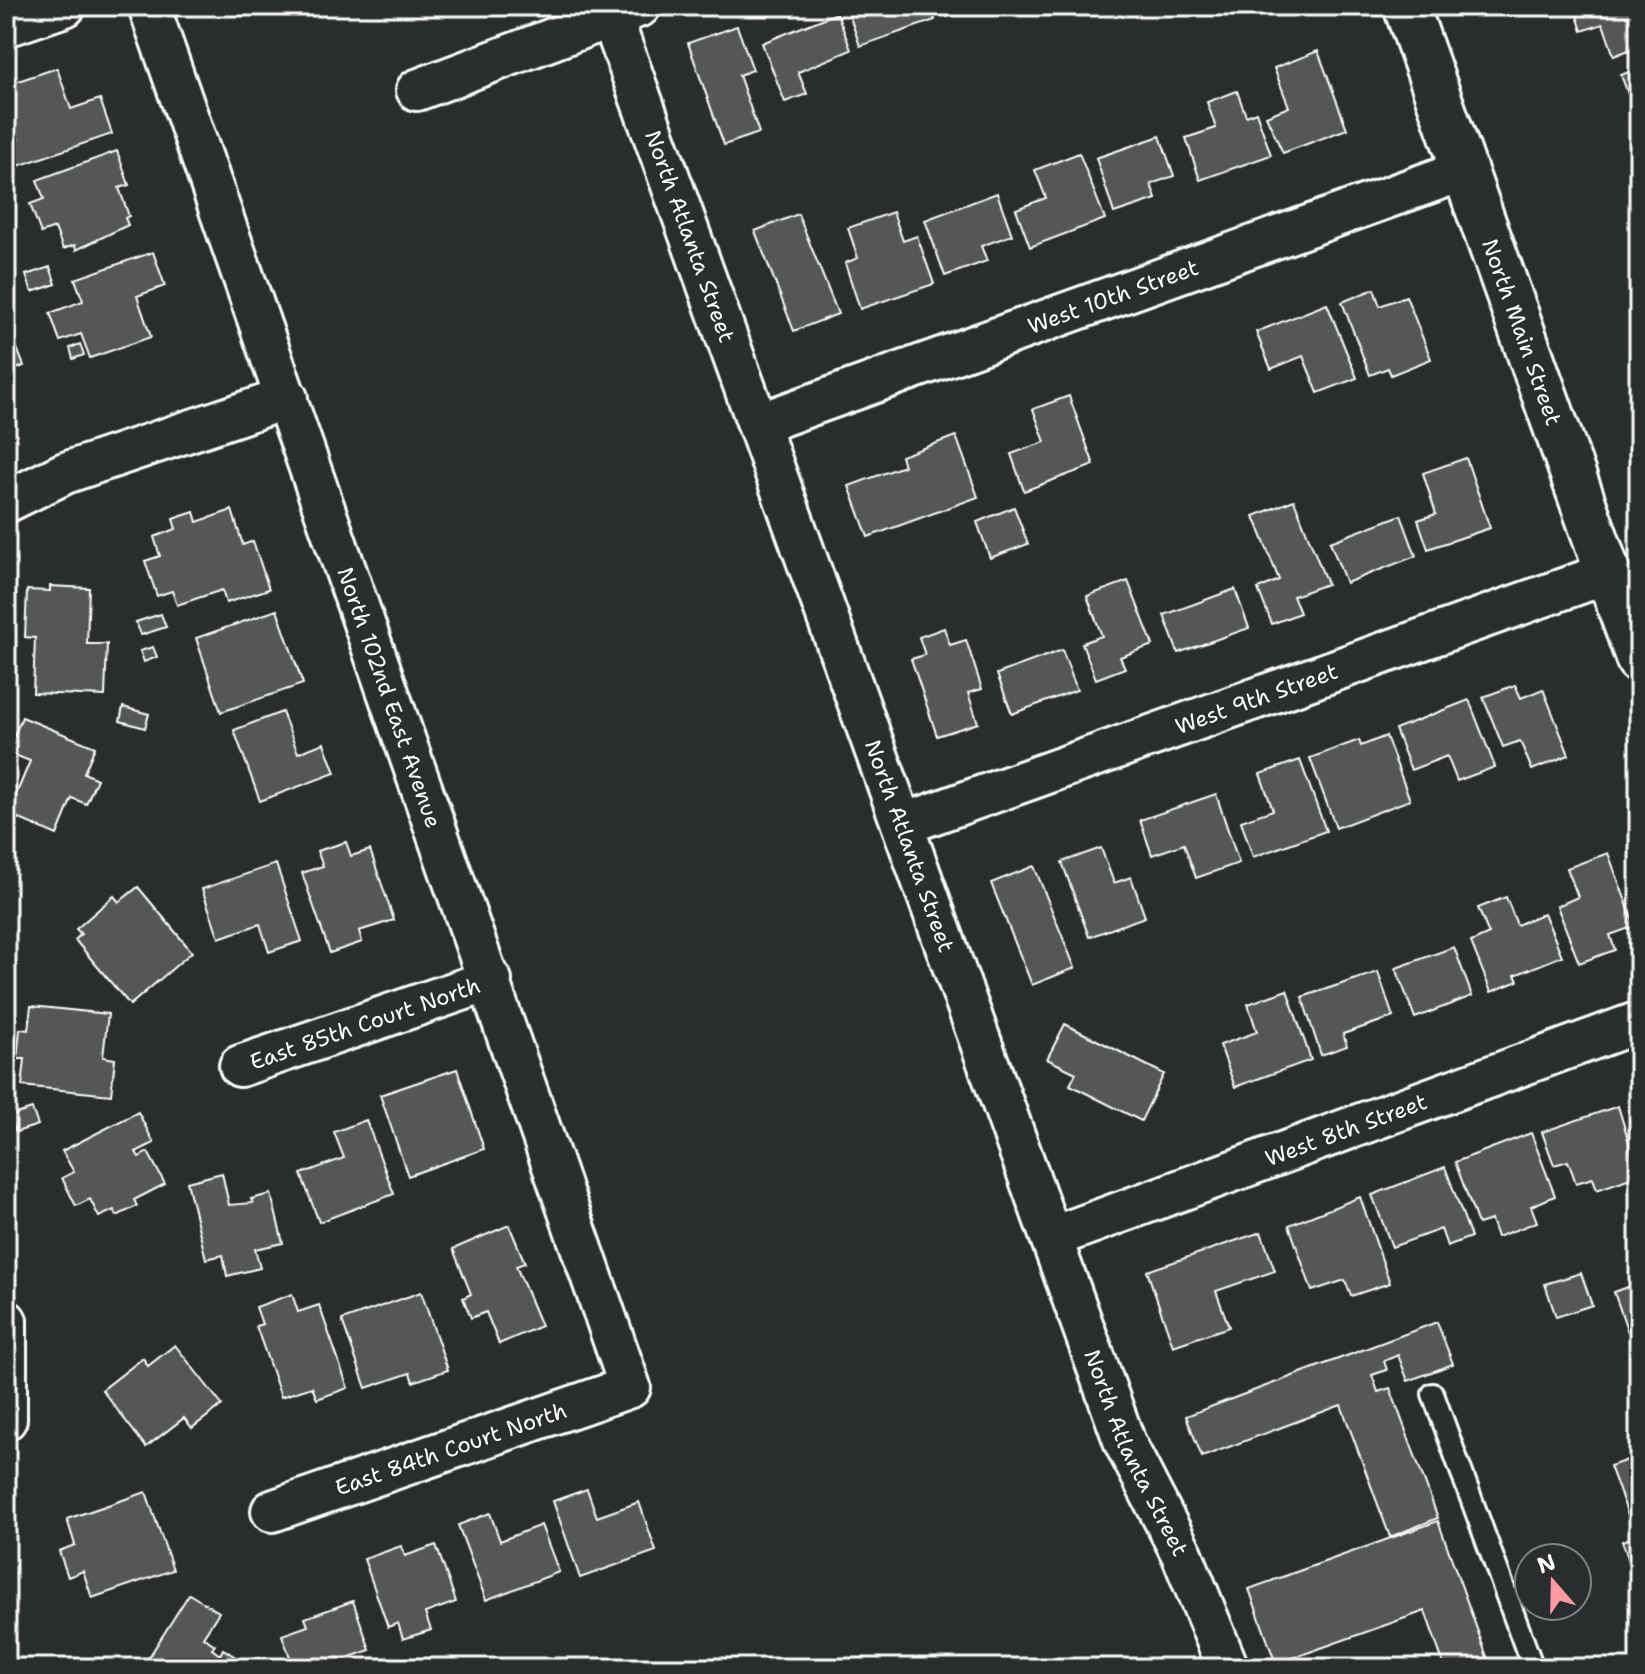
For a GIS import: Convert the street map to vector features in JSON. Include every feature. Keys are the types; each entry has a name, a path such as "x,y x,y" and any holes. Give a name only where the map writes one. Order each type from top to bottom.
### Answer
{"main road":[{"name":"North Main Street","path":"1406,6 1639,660"}],"street":[{"path":"6,26 65,6"},
{"name":"North 102nd East Avenue","path":"149,6 491,980 630,1387"},
{"path":"417,90 626,11"},
{"name":"North Atlanta Street","path":"626,11 761,423 1125,1443 1182,1554 1228,1668"},
{"name":"West 10th Street","path":"761,423 1464,170"},
{"path":"6,502 65,473 287,398"},
{"name":"West 9th Street","path":"904,824 1608,573"},
{"name":"East 85th Court North","path":"240,1066 491,980"},
{"name":"West 8th Street","path":"1053,1237 1639,1022"},
{"path":"6,1321 6,1419"},
{"name":"East 84th Court North","path":"272,1511 630,1387"}],"lane":[{"path":"1433,1394 1533,1668"}],"building":[{"path":"861,6 930,6 935,20 860,46 848,11"},
{"path":"943,6 976,6 947,17"},
{"path":"1574,6 1639,6 1639,46 1614,56 1603,24 1582,31"},
{"path":"837,13 851,50 798,72 807,94 785,102 762,43"},
{"path":"737,26 753,70 739,75 759,133 724,145 688,43"},
{"path":"1318,51 1347,129 1283,153 1266,116 1289,107 1274,68"},
{"path":"57,68 71,109 100,99 112,134 12,168 6,143 18,139 6,102 6,85"},
{"path":"1639,68 1639,123 1621,75"},
{"path":"1237,91 1246,116 1256,112 1271,155 1200,180 1186,138 1216,128 1207,102"},
{"path":"1160,136 1174,176 1151,184 1156,199 1114,213 1096,158"},
{"path":"117,151 129,185 119,188 129,216 125,218 128,225 76,250 75,245 63,249 55,228 41,233 30,204 44,199 37,180"},
{"path":"1079,153 1105,219 1030,247 1016,209 1046,198 1035,170"},
{"path":"997,193 1012,235 981,246 987,261 945,276 925,220"},
{"path":"893,212 903,241 917,236 934,284 860,309 845,263 858,258 848,228"},
{"path":"798,214 838,314 794,331 755,231"},
{"path":"153,252 165,286 137,296 151,337 90,358 81,334 60,341 50,313 83,301 75,279"},
{"path":"50,267 56,284 32,292 26,275"},
{"path":"1374,289 1380,306 1406,296 1431,359 1391,375 1388,368 1370,375 1342,302"},
{"path":"1327,304 1357,378 1318,393 1303,356 1271,369 1256,332"},
{"path":"6,321 24,366 6,373"},
{"path":"80,344 84,355 73,359 70,348"},
{"path":"1069,396 1094,465 1024,491 1011,454 1045,442 1033,409"},
{"path":"956,436 978,497 868,537 849,486 904,466 901,456"},
{"path":"1466,458 1490,528 1428,549 1418,520 1436,514 1423,473"},
{"path":"1294,500 1327,584 1293,596 1300,613 1272,624 1258,589 1279,580 1254,516"},
{"path":"1014,507 1028,544 990,558 977,522"},
{"path":"232,510 243,545 253,541 269,589 226,603 222,590 177,605 172,591 157,596 145,561 160,556 154,537 176,529 173,519 194,512 197,522"},
{"path":"1401,515 1416,556 1346,583 1330,542"},
{"path":"1128,581 1153,645 1120,657 1125,668 1096,679 1082,643 1102,636 1087,596"},
{"path":"50,586 89,588 87,644 107,644 105,696 33,693 35,638 25,637 27,590 50,591"},
{"path":"1235,589 1249,628 1178,653 1164,615"},
{"path":"277,610 303,684 221,712 196,638"},
{"path":"161,614 166,627 141,635 136,622"},
{"path":"944,628 950,645 966,640 982,689 968,693 978,723 937,736 911,659 925,655 919,637"},
{"path":"153,647 157,657 144,662 140,651"},
{"path":"1062,650 1077,690 1012,714 997,674"},
{"path":"1515,685 1521,698 1543,689 1569,755 1532,770 1520,741 1503,747 1483,697"},
{"path":"1469,700 1495,767 1457,781 1447,756 1411,770 1395,729"},
{"path":"123,707 149,714 145,728 120,721"},
{"path":"282,712 298,753 324,743 335,773 260,801 234,730"},
{"path":"22,717 95,747 84,773 97,779 86,804 72,798 57,835 8,814 30,761 7,752"},
{"path":"1386,736 1410,800 1336,828 1310,758 1359,740 1361,746"},
{"path":"1300,760 1326,831 1253,857 1241,821 1273,810 1260,774"},
{"path":"1216,794 1239,863 1196,878 1184,844 1152,855 1140,820"},
{"path":"346,842 351,856 370,850 394,920 359,931 362,942 330,953 302,873 323,866 317,851"},
{"path":"1101,848 1114,883 1131,877 1145,917 1089,937 1062,862"},
{"path":"1608,853 1635,926 1610,935 1615,950 1579,963 1557,906 1578,897 1567,868"},
{"path":"276,864 302,941 269,952 260,924 219,938 202,889"},
{"path":"1034,866 1075,968 1032,985 991,883"},
{"path":"138,887 192,952 130,1005 75,940 81,934 76,929 114,896 119,902"},
{"path":"1506,897 1517,925 1544,913 1562,956 1515,975 1518,981 1491,992 1471,942 1489,934 1478,908"},
{"path":"1454,947 1472,996 1415,1018 1396,968"},
{"path":"1378,972 1393,1017 1343,1034 1347,1046 1321,1055 1302,997"},
{"path":"1287,990 1311,1060 1235,1087 1220,1045 1257,1032 1248,1004"},
{"path":"31,1006 108,1014 103,1057 115,1059 111,1095 22,1086 25,1059 17,1059 20,1029 28,1030"},
{"path":"1065,1024 1164,1074 1141,1121 1070,1085 1076,1073 1047,1059"},
{"path":"457,1069 484,1149 408,1176 380,1095"},
{"path":"1639,1094 1639,1128 1629,1098"},
{"path":"1618,1106 1639,1175 1597,1190 1593,1178 1576,1183 1568,1161 1554,1165 1542,1132"},
{"path":"32,1109 38,1125 16,1132 10,1116"},
{"path":"138,1112 154,1143 136,1152 139,1157 148,1152 165,1184 134,1200 137,1206 117,1216 114,1210 99,1217 90,1199 76,1206 62,1178 74,1172 62,1151"},
{"path":"366,1120 394,1194 319,1222 301,1174 344,1158 334,1132"},
{"path":"1531,1133 1555,1196 1531,1206 1537,1222 1497,1237 1491,1220 1478,1224 1455,1162"},
{"path":"1445,1167 1471,1237 1447,1246 1441,1229 1392,1247 1372,1195"},
{"path":"222,1173 229,1205 253,1203 251,1199 271,1194 283,1243 255,1249 260,1268 227,1276 223,1255 206,1259 187,1182"},
{"path":"1360,1197 1390,1283 1351,1296 1345,1280 1312,1291 1289,1225"},
{"path":"509,1225 525,1263 516,1266 541,1326 499,1344 486,1312 471,1318 463,1298 471,1294 453,1249"},
{"path":"1261,1232 1275,1271 1216,1291 1229,1327 1173,1346 1147,1271"},
{"path":"1581,1273 1592,1305 1556,1317 1545,1284"},
{"path":"1639,1283 1639,1328 1628,1332 1614,1292"},
{"path":"421,1292 448,1370 413,1382 410,1373 366,1388 342,1320"},
{"path":"292,1294 298,1312 319,1305 348,1388 317,1399 312,1387 281,1397 256,1326 262,1324 256,1307"},
{"path":"1437,1322 1453,1364 1408,1381 1398,1355 1384,1361 1387,1370 1372,1375 1378,1392 1390,1388 1438,1518 1390,1537 1341,1405 1202,1457 1186,1416"},
{"path":"175,1345 222,1405 192,1428 184,1418 146,1447 102,1390 143,1358 148,1366"},
{"path":"1639,1456 1639,1588 1622,1541 1636,1536 1610,1466"},
{"path":"587,1489 597,1517 639,1502 656,1551 580,1578 553,1501"},
{"path":"146,1492 173,1570 92,1598 83,1571 68,1577 59,1551 75,1545 67,1519"},
{"path":"490,1513 500,1541 541,1525 559,1572 486,1600 458,1525"},
{"path":"1438,1521 1491,1668 1445,1668 1425,1611 1276,1664 1249,1589"},
{"path":"436,1545 456,1602 425,1613 431,1630 403,1639 398,1623 388,1627 364,1559 401,1546 405,1556"},
{"path":"189,1594 219,1612 203,1637 215,1645 212,1649 220,1655 223,1649 241,1660 236,1668 144,1665"},
{"path":"353,1601 370,1650 319,1668 294,1668 282,1635 308,1626 305,1618"}]}
